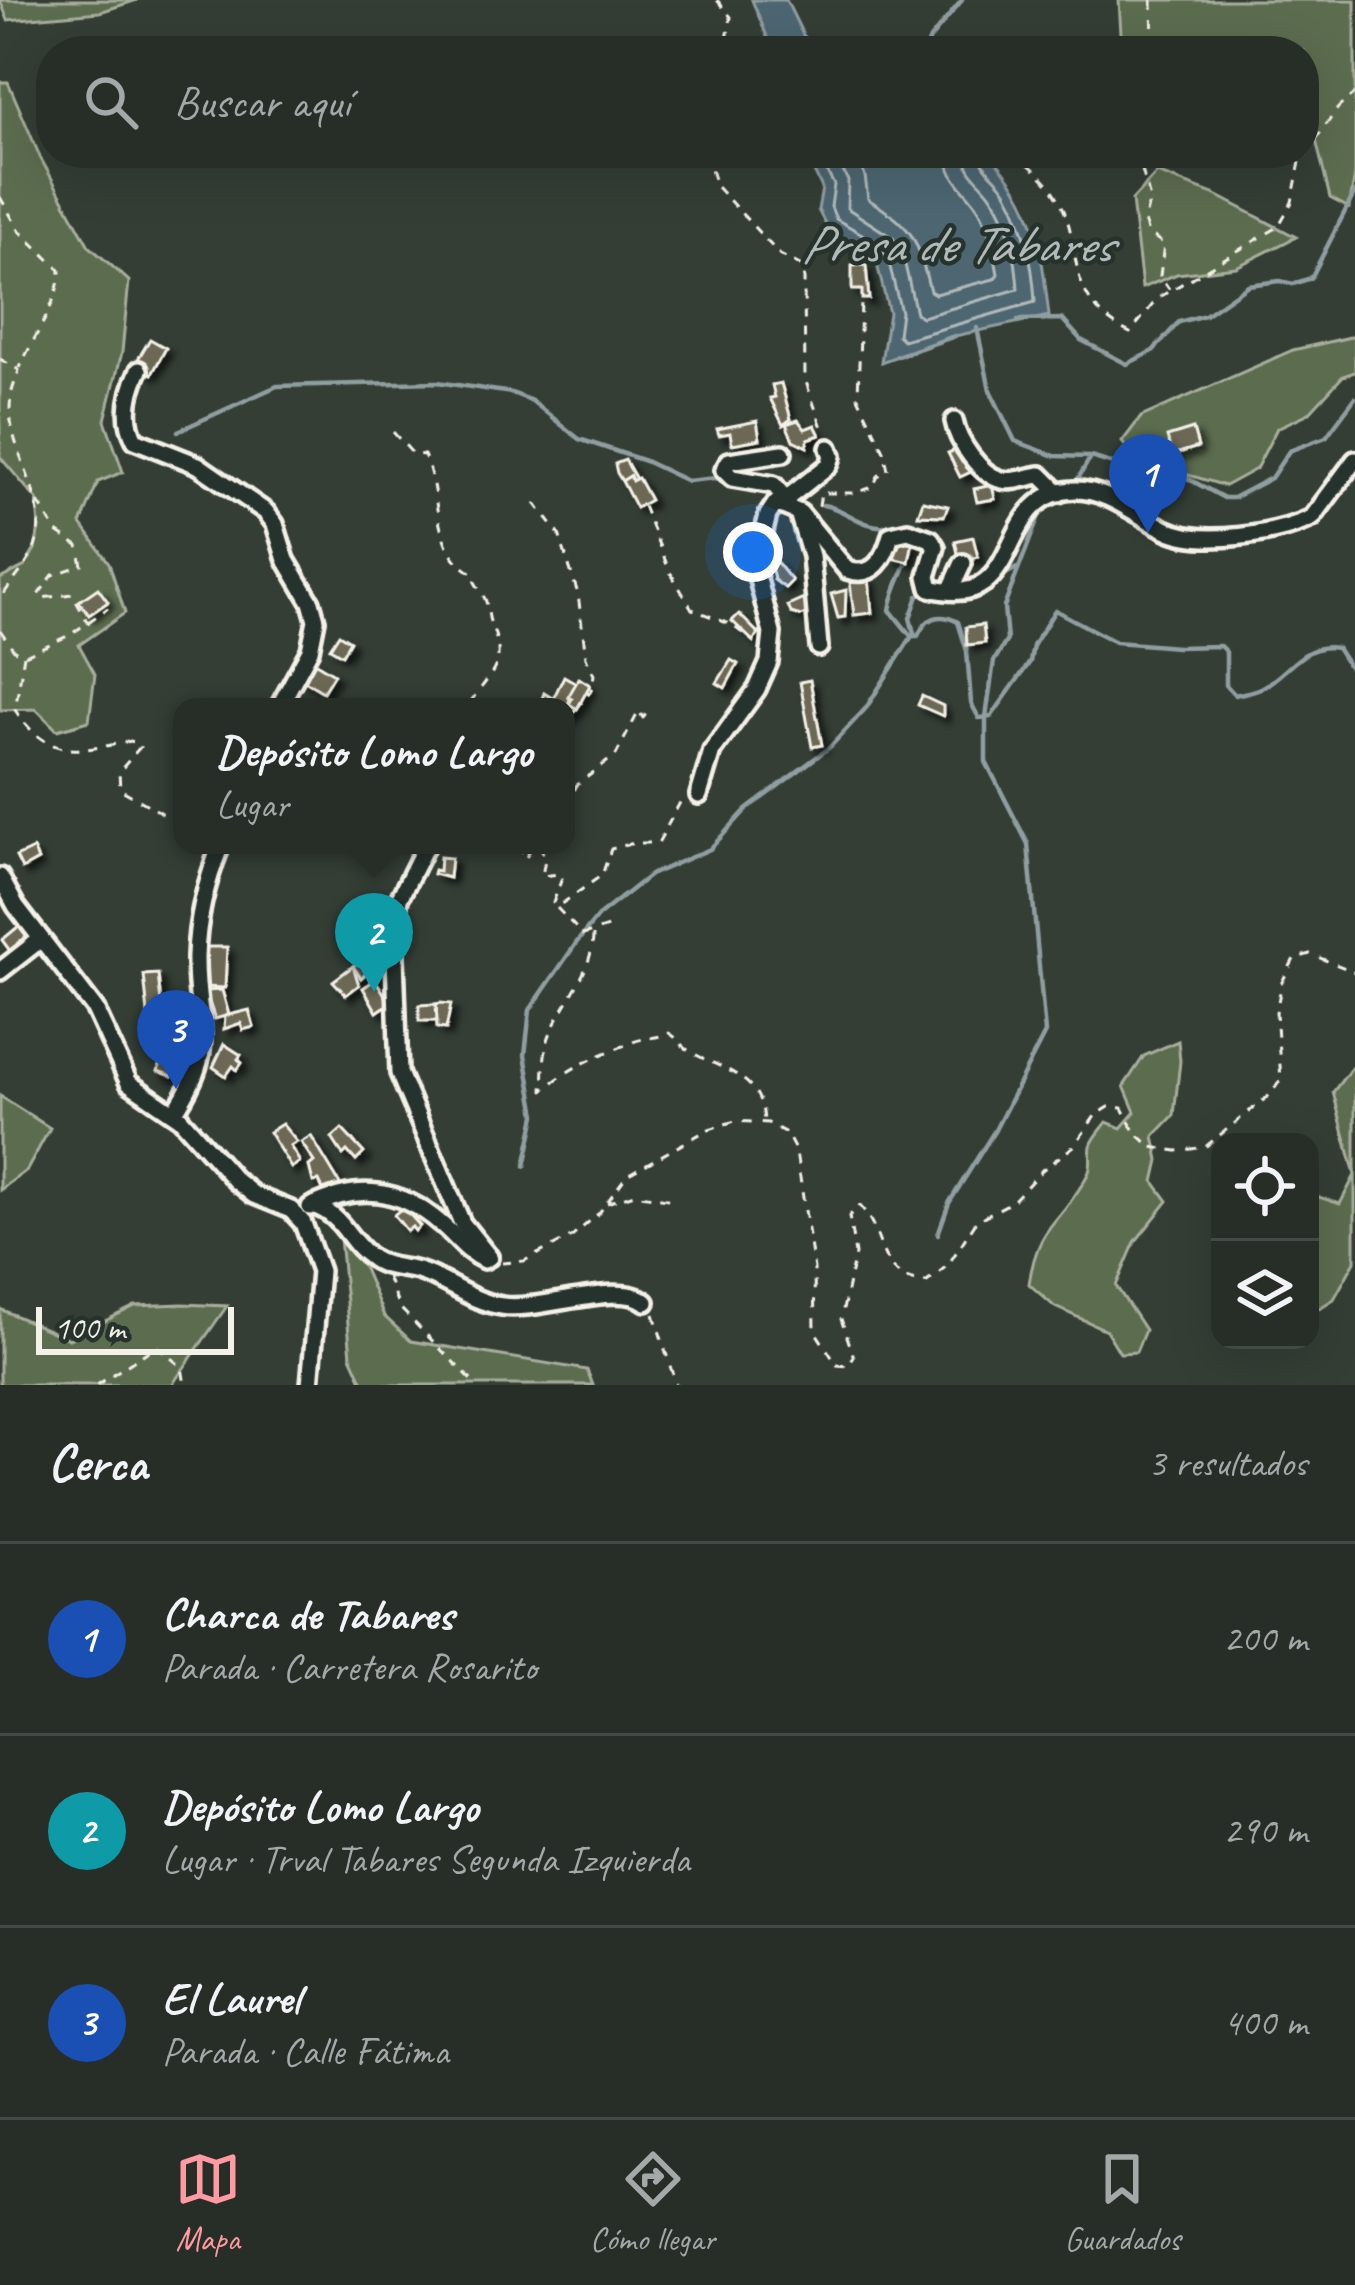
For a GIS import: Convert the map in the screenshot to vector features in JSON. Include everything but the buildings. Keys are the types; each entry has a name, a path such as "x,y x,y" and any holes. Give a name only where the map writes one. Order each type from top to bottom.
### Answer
{"street":[{"path":"139,370 131,388 127,421 135,440 198,465 266,512 311,602 315,638 284,698"},
{"path":"954,422 960,441 993,476 1006,481 1041,475 1059,493"},
{"path":"690,797 712,751 757,689 769,662 772,633 756,560 769,510 829,465 829,448"},
{"path":"783,453 729,461 724,470 732,478 774,485 782,500 800,513 841,566 852,573 880,564 895,532 927,537 936,547 928,586 950,591 988,583 996,576 1023,519 1059,493 1090,492 1173,533 1224,538 1312,518 1355,460"},
{"path":"800,513 811,556 819,647"},
{"path":"950,591 963,563"},
{"path":"174,1112 194,1077 204,1036 197,979 199,924 218,854"},
{"path":"297,1216 313,1205 360,1191 393,1194 440,1223 470,1252 484,1260 489,1257 466,1231 399,1073 394,928 399,899 422,854"},
{"path":"0,877 95,1010 128,1083 174,1112 254,1195 297,1216 314,1247 320,1271 310,1385"},
{"path":"0,971 41,939"},
{"path":"313,1205 336,1216 366,1253 384,1264 429,1275 471,1298 529,1309 631,1293 646,1302"}],"path":[{"path":"717,0 731,17 728,36"},
{"path":"1152,0 1153,36"},
{"path":"1319,135 1355,93"},
{"path":"711,168 716,186 780,255 800,265 805,379 829,448"},
{"path":"1031,168 1052,187 1081,286 1091,304 1113,325 1130,333 1158,298 1278,227 1292,202 1299,168"},
{"path":"1143,168 1150,199 1144,221 1148,233 1164,244 1160,276 1170,290"},
{"path":"0,197 19,230 60,270 59,292 39,323 10,399 18,446 38,500 50,524 78,547 82,565 53,575 38,595 73,594 88,624"},
{"path":"819,506 821,493 854,493 873,487 888,470 858,397 861,301"},
{"path":"0,359 19,370"},
{"path":"394,431 412,454 424,455 433,473 441,538 451,560 472,573 501,649 497,668 474,698"},
{"path":"0,600 35,550 38,500"},
{"path":"535,503 559,534 578,594 586,657 594,675 591,691 575,713"},
{"path":"643,506 670,572 692,608 733,626 755,643"},
{"path":"24,655 88,624 108,608"},
{"path":"0,630 14,650 24,655"},
{"path":"24,655 15,710 29,731 56,749 90,750 131,741 140,747 119,772 120,789 161,813 173,810"},
{"path":"575,789 616,755 640,711 643,718 650,709"},
{"path":"556,906 602,874 611,849 658,844 690,797"},
{"path":"544,855 542,876 559,874 562,878 553,903 579,933 593,935 611,926"},
{"path":"593,935 588,966 574,982 549,1038 542,1091 564,1072 636,1041 652,1041 669,1033 688,1051 746,1080 757,1094 764,1122"},
{"path":"489,1257 513,1264 539,1254 583,1229 627,1175 709,1129 735,1120 764,1122 786,1133 796,1152 814,1269 815,1331 837,1365 848,1366 854,1357 841,1318 855,1254 850,1216 860,1206 870,1216 878,1244 896,1273 910,1282 927,1282 948,1265 977,1220 1012,1202 1109,1107 1122,1108 1134,1131 1151,1147 1205,1147 1271,1094 1281,1078 1276,1012 1282,982 1294,959 1310,954 1355,971"},
{"path":"606,1204 634,1194 674,1199"},
{"path":"384,1264 399,1307 476,1385"},
{"path":"646,1302 659,1325 676,1385"},
{"path":"97,1385 156,1346 182,1366 184,1385"}],"green space":[{"path":"0,0 137,0 100,12 8,20"},
{"path":"1119,0 1355,0 1355,174 1349,208 1330,198 1319,152 1319,36 1121,36"},
{"path":"0,82 8,82 36,147 36,168 46,168 89,246 129,281 122,352 105,420 123,472 98,482 81,524 109,563 125,613 79,645 95,674 89,721 57,730 36,709 0,710 0,579 25,566 39,528 37,500 0,457"},
{"path":"1157,173 1216,195 1296,237 1236,267 1177,274 1142,288 1132,200"},
{"path":"1355,336 1355,372 1343,376 1309,413 1277,428 1256,469 1225,486 1136,459 1122,442 1141,417 1293,350"},
{"path":"1178,1041 1174,1115 1154,1136 1159,1160 1154,1182 1168,1201 1135,1242 1116,1286 1145,1330 1136,1352 1120,1353 1106,1330 1055,1307 1029,1284 1038,1247 1088,1174 1094,1140 1107,1122 1121,1128 1135,1112 1124,1086 1144,1056"},
{"path":"1355,1063 1355,1175 1333,1092"},
{"path":"0,1096 50,1128 27,1170 0,1190"},
{"path":"1355,1175 1355,1261 1334,1299 1319,1308 1319,1197 1340,1204"},
{"path":"340,1238 362,1264 384,1316 411,1341 587,1370 593,1385 364,1385 351,1356"},
{"path":"135,1306 227,1306 172,1385 0,1385 0,1309 69,1339"}],"water":[{"path":"752,0 786,0 804,36 767,36"},
{"name":"Presa de Tabares","path":"812,168 1001,168 1018,190 1034,228 1049,316 950,337 881,362 889,313 877,264 869,252 828,229 818,210 822,188"}],"waterway":[{"path":"932,36 962,0"},
{"path":"1018,320 1062,319 1081,340 1127,364 1153,351 1179,322 1205,315 1248,285 1293,284 1311,278 1355,192"},
{"path":"977,328 990,390 1015,441 1055,456 1091,457 1164,480 1185,477 1224,498 1271,478 1289,451 1326,437 1355,398"},
{"path":"897,356 955,336"},
{"path":"178,431 277,386 437,382 512,393 532,401 579,439 687,481 726,481"},
{"path":"1075,484 1090,458"},
{"path":"823,505 885,526"},
{"path":"938,1234 949,1203 995,1130 1045,1033 1028,844 986,762 994,661 1007,640 1004,607 1039,516"},
{"path":"915,537 890,610 911,636 918,636 934,618 958,622 967,651 971,703 979,718 991,717 1030,662 1033,646 1055,610 1115,642 1220,646 1226,652 1226,685 1235,695 1263,687 1306,654 1325,647 1337,648 1355,676"},
{"path":"1002,576 1017,568"},
{"path":"525,1166 536,1115 525,1055 530,1010 598,916 650,875 710,849 746,810 830,747 866,708 914,633 910,618 918,596"}],"place":[{"name":"Charca de Tabares","path":"1148,533"},
{"name":"Depósito Lomo Largo","path":"374,992"},
{"name":"El Laurel","path":"176,1089"}]}
